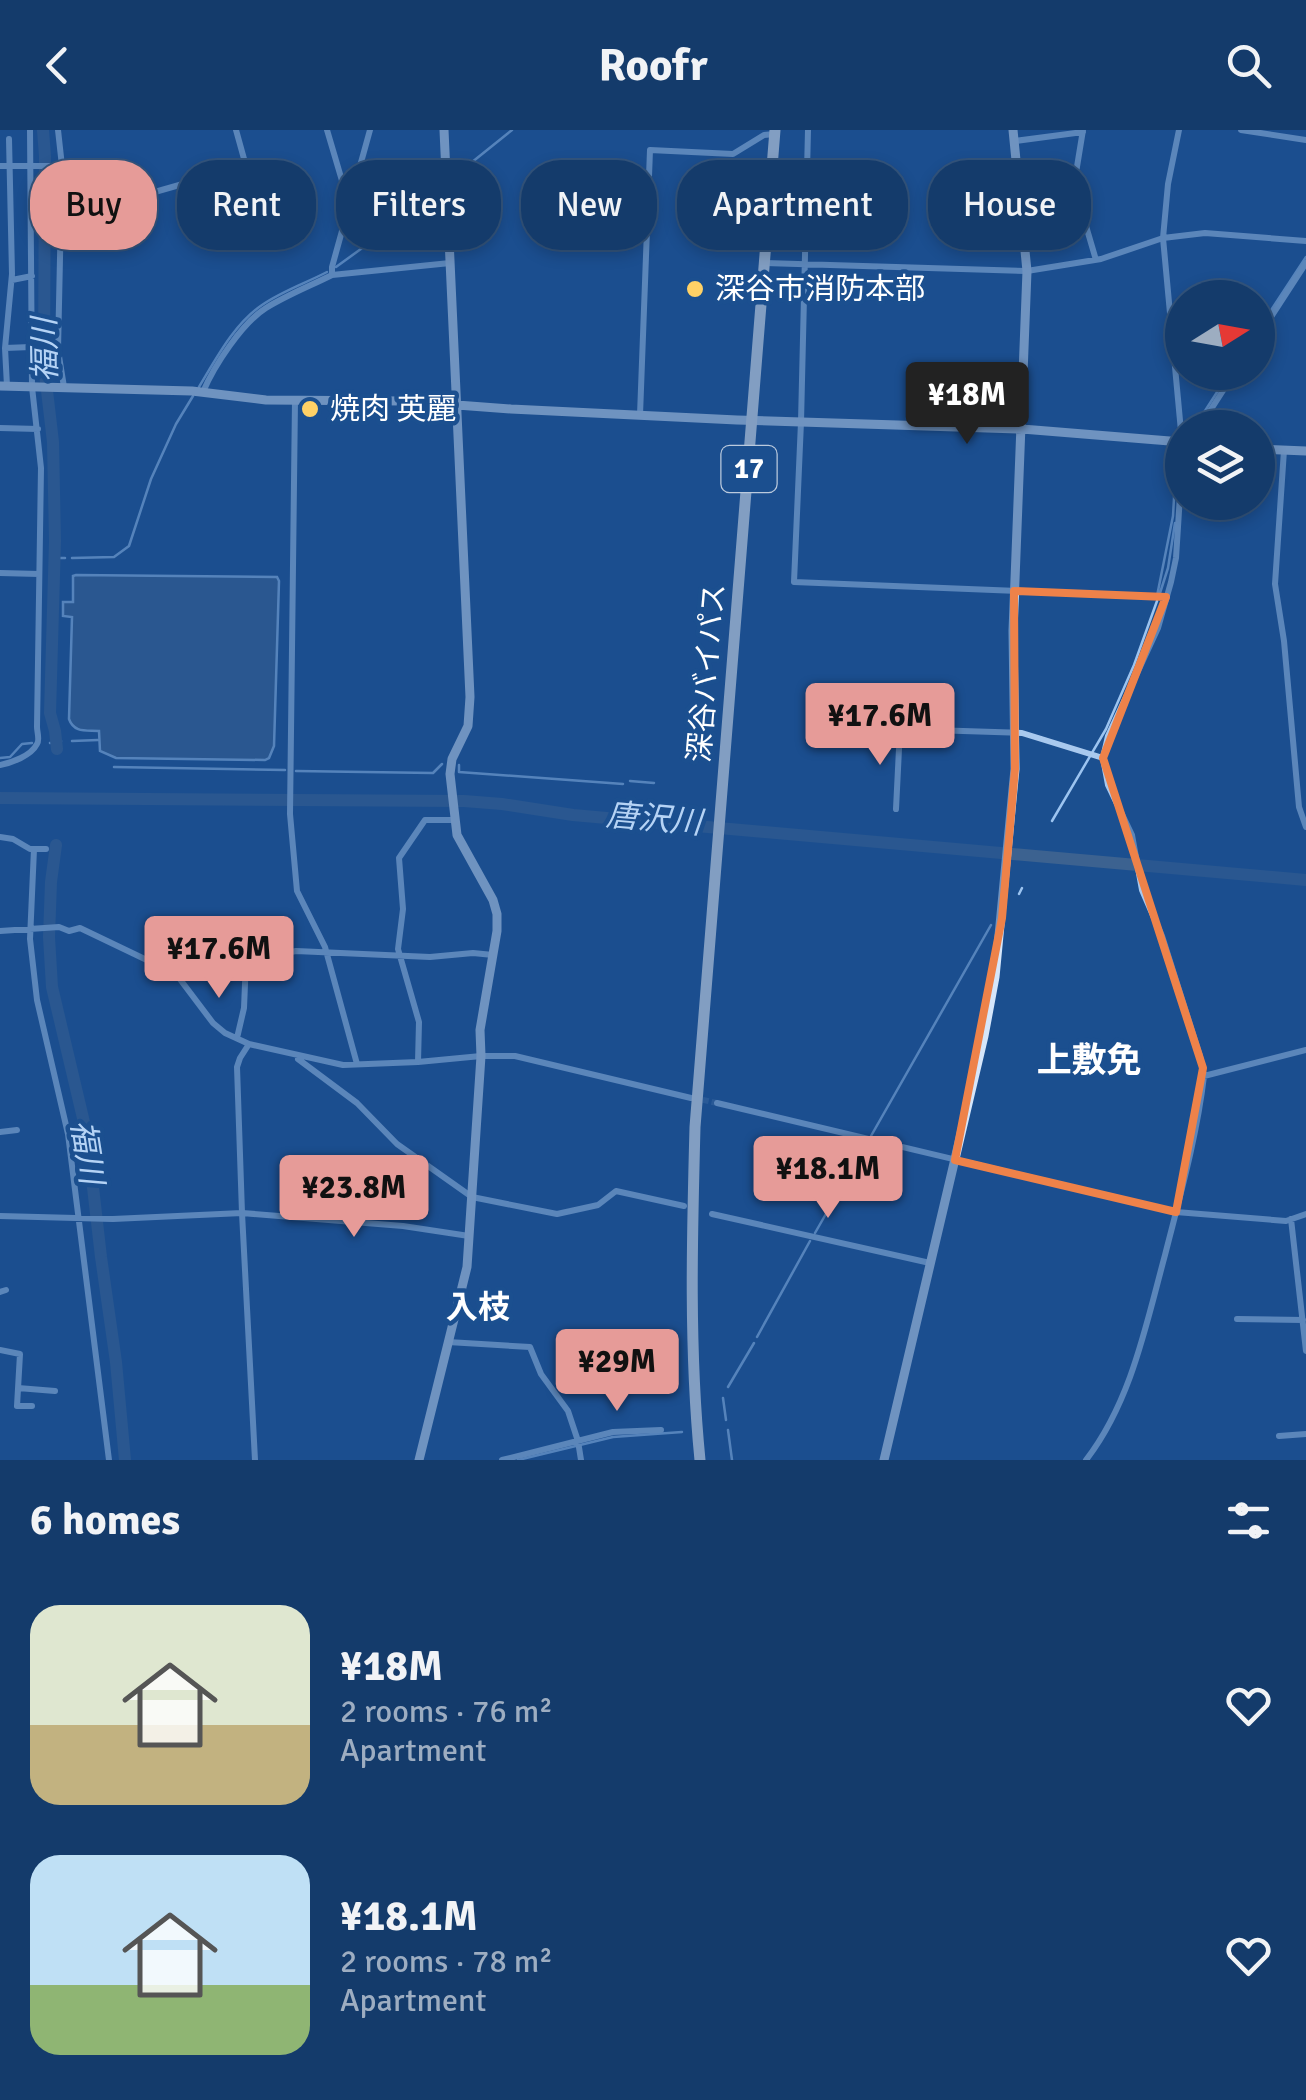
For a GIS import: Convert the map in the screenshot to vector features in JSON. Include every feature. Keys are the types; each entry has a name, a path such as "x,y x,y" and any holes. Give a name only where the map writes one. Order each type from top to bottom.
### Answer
{"highway":[{"name":"深谷バイパス","path":"700,1460 693,1376 695,1127 775,132"}],"street":[{"path":"30,130 32,160"},
{"path":"58,130 60,160"},
{"path":"157,191 246,166 236,130"},
{"path":"327,130 336,162"},
{"path":"362,160 370,130"},
{"path":"420,1460 467,1266 480,1030 497,931 496,907 460,842 451,786 452,759 468,726 470,706 444,130"},
{"path":"808,130 794,582 1166,597"},
{"path":"1179,130 1162,238 1179,410"},
{"path":"1240,130 1306,140"},
{"path":"884,1460 992,998 1010,830 1015,733 1014,592 1027,271 1014,136 1083,131 1074,185 1096,260"},
{"path":"640,415 650,150 733,154 775,132"},
{"path":"10,139 12,280 4,386 1022,429 1165,441"},
{"path":"0,166 30,166"},
{"path":"765,263 1027,271 1096,260 1162,238 1204,233 1306,241"},
{"path":"0,765 14,762 39,740 41,468 31,347 32,250"},
{"path":"60,250 58,350 62,388"},
{"path":"332,274 337,250"},
{"path":"203,392 230,347 262,310 332,274 450,263"},
{"path":"1275,311 1306,263"},
{"path":"12,280 32,276"},
{"path":"5,348 31,347"},
{"path":"295,400 290,814 297,891 326,952 357,1064"},
{"path":"0,428 38,429"},
{"path":"1275,450 1306,451"},
{"path":"1284,450 1275,584 1299,807 1306,828"},
{"path":"1086,1460 1104,1437 1128,1385 1176,1212 1204,1076 1167,950 1140,880 1130,828 1106,780 1103,758 1108,736 1148,652 1166,597 1176,558 1178,520"},
{"path":"0,573 39,574"},
{"path":"896,809 900,729 1015,733 1103,758"},
{"path":"418,1062 419,1022 399,955 403,908 399,858 426,820 454,819"},
{"path":"0,838 9,838 24,847 46,849"},
{"path":"34,849 36,1000 68,1134 109,1460"},
{"path":"0,931 80,928 176,974 213,1023 237,1038 292,1055 343,1065 515,1056 691,1098"},
{"path":"176,974 296,951 435,957 493,955"},
{"path":"237,1038 244,1008 246,960"},
{"path":"250,1044 237,1067 256,1460"},
{"path":"1204,1076 1306,1050"},
{"path":"292,1055 357,1103 397,1144 472,1197 557,1214 598,1205 616,1191 684,1206"},
{"path":"718,1104 1176,1212 1286,1221 1306,1214"},
{"path":"0,1132 16,1130"},
{"path":"0,1216 79,1220 242,1212 470,1236"},
{"path":"712,1214 930,1264"},
{"path":"1290,1219 1306,1351"},
{"path":"1237,1319 1302,1320"},
{"path":"448,1342 530,1347 541,1374 565,1406 582,1460"},
{"path":"0,1350 20,1354 17,1406 32,1406"},
{"path":"18,1388 55,1391"},
{"path":"502,1460 613,1432 661,1430"},
{"path":"1278,1436 1306,1434"}],"highlighted area":[{"path":"1014,591 1166,597 1103,758 1203,1068 1176,1212 955,1160 1002,918 1015,769"}],"water":[{"path":"76,575 277,577 274,746 269,758 116,758 100,751 99,731 74,727 69,719 72,617 63,616 63,602 73,602"}],"waterway":[{"name":"福川","path":"43,130 44,365 53,442 55,541 50,713 57,749"},
{"path":"475,160 512,130"},
{"path":"336,267 360,250"},
{"path":"1275,304 1306,257"},
{"path":"199,387 226,343 252,313 278,295 327,272"},
{"path":"1206,410 1218,390"},
{"path":"72,558 114,557 129,546 151,479 193,396"},
{"path":"1157,596 1172,520"},
{"path":"1160,593 1175,523"},
{"path":"55,558 65,558"},
{"path":"1052,821 1106,729 1157,601"},
{"path":"72,741 98,740"},
{"name":"福川","path":"50,743 61,741"},
{"path":"0,758 10,757 22,744 32,743"},
{"path":"296,771 433,773 442,764"},
{"path":"459,765 459,772 623,784"},
{"path":"114,767 285,770"},
{"path":"630,781 654,783"},
{"name":"唐沢川","path":"0,798 464,801 573,815 1306,880"},
{"name":"福川","path":"56,845 49,937 52,987 87,1135 125,1460"},
{"path":"1019,894 1022,888"},
{"path":"871,1136 991,925"},
{"path":"815,1233 866,1144"},
{"path":"757,1337 810,1241"},
{"path":"728,1387 754,1343"},
{"path":"723,1398 726,1420"},
{"path":"728,1430 732,1460"},
{"path":"518,1460 613,1437 682,1432"}],"tunnel":[{"path":"694,1098 717,1103"}],"place":[{"name":"深谷市消防本部","path":"695,289"},
{"name":"焼肉 英麗","path":"310,409"}],"district":[{"name":"上敷免","path":"1089,1060"},
{"name":"入枝","path":"478,1307"}]}
